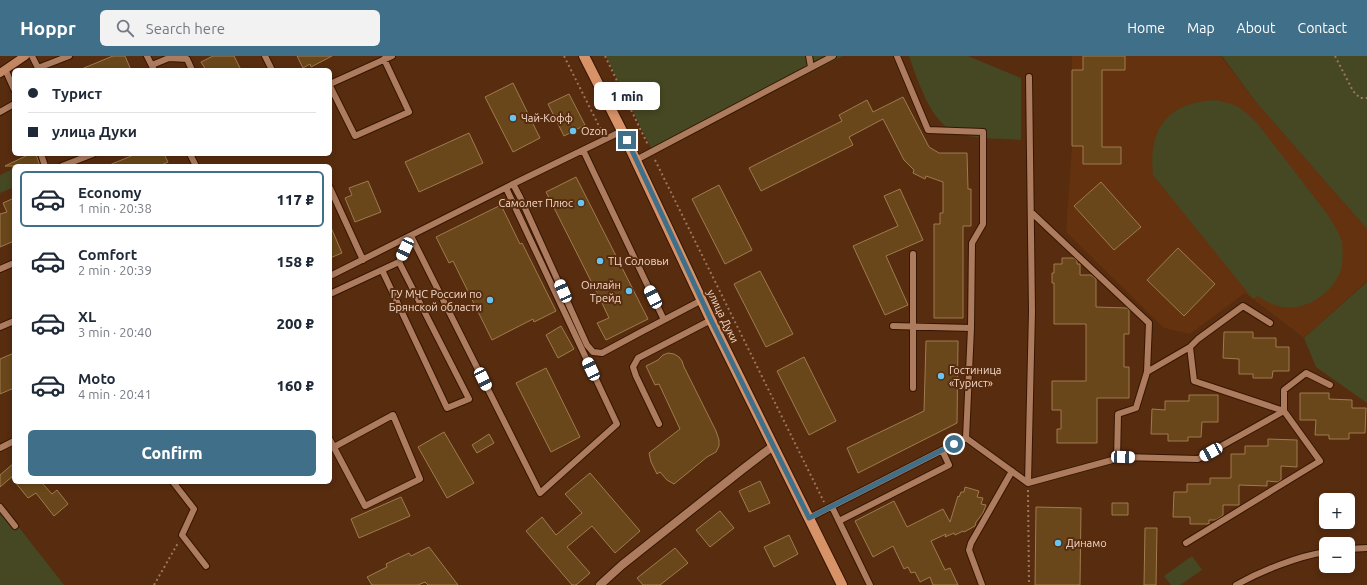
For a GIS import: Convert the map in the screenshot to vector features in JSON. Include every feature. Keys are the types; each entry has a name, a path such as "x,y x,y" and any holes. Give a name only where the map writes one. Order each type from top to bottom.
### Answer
{"main road":[{"path":"3,71 25,56"},
{"name":"улица Дуки","path":"584,56 636,160 711,320 842,585"}],"street":[{"path":"600,585 622,565 773,446"}],"lane":[{"path":"32,56 38,68 69,56"},
{"path":"147,56 153,67 169,58 187,59 191,68"},
{"path":"265,56 271,68"},
{"path":"332,84 392,56"},
{"path":"809,56 811,67"},
{"path":"636,160 833,56"},
{"path":"897,56 928,130 983,132 983,224 972,244 971,328 966,438"},
{"path":"332,89 356,136 409,112 384,59"},
{"path":"3,71 12,86"},
{"path":"1028,483 1032,311 1029,77"},
{"path":"0,112 12,105"},
{"path":"332,275 622,131"},
{"path":"583,150 664,320"},
{"path":"67,164 88,156"},
{"path":"513,184 587,345 593,352 602,353 702,300"},
{"path":"411,236 540,493 617,424 506,188"},
{"path":"332,192 363,260"},
{"path":"1031,212 1149,323 1147,372 1136,408 1118,414 1117,460"},
{"path":"332,293 399,262 411,236"},
{"path":"913,254 913,388"},
{"path":"382,270 447,408 469,399 399,262"},
{"path":"0,269 12,264"},
{"path":"1147,372 1190,347 1198,339 1243,306 1270,323"},
{"path":"659,424 636,376 633,366 638,358 711,320"},
{"path":"0,327 12,322"},
{"path":"893,326 971,328"},
{"path":"1190,347 1194,381 1284,410"},
{"path":"1186,543 1320,461 1284,410 1284,390 1306,373 1330,385"},
{"path":"1028,483 1117,460 1123,457 1198,459 1284,410"},
{"path":"332,444 365,506 420,479 393,415 334,447"},
{"path":"809,518 966,438"},
{"path":"966,438 1028,483"},
{"path":"0,448 12,442"},
{"path":"839,521 949,465 942,450"},
{"path":"982,585 969,550 971,543 1012,471"},
{"path":"175,484 194,509 182,535 206,566"},
{"path":"0,507 15,526"},
{"path":"830,508 839,521 870,585"},
{"path":"1355,549 1367,548"},
{"path":"1236,585 1254,575 1319,553"}],"path":[{"path":"564,56 605,139"},
{"path":"605,56 651,152 830,508"},
{"path":"1336,56 1353,91 1360,98 1367,98"},
{"path":"1028,483 1028,585"},
{"path":"154,585 182,535"}],"shaded area":[{"path":"1072,56 1221,56 1256,102 1367,229 1367,281 1304,338 1245,293 1190,334 1164,328 1066,232 1072,146"}],"green space":[{"path":"606,56 843,56 653,152"},
{"path":"909,56 968,56 1021,78 1021,140 967,136 951,130 943,124 930,107 925,97"},
{"path":"1222,56 1367,56 1367,229 1256,102"},
{"path":"1214,100 1238,107 1247,113 1257,123 1328,215 1338,232 1342,246 1341,270 1332,286 1318,299 1292,308 1273,304 1258,296 1253,299 1153,175 1152,158 1154,144 1158,131 1164,121 1184,106"},
{"path":"12,169 12,188 0,193 0,175"},
{"path":"1367,282 1367,403 1316,367 1304,338"},
{"path":"0,503 64,585 0,585"},
{"path":"1192,556 1202,570 1180,585 1171,585 1164,576"}],"building":[{"path":"113,56 125,56 130,68 84,68"},
{"path":"213,56 234,56 240,68 205,68 201,62"},
{"path":"297,56 332,56 311,67 310,64 303,68"},
{"path":"1083,56 1125,56 1125,70 1102,70 1102,147 1121,147 1121,164 1083,164 1083,146 1072,146 1072,70 1083,70"},
{"name":"Чай-Кофф","path":"513,83 540,138 513,152 485,97"},
{"path":"569,94 585,125 564,136 548,104"},
{"path":"903,97 929,147 939,153 967,153 968,189 971,189 971,226 963,226 963,318 934,318 934,224 940,224 940,213 943,213 943,182 926,176 925,179 913,173 914,170 904,160 883,119 849,137 853,145 761,191 749,168 842,121 839,115 867,100 873,112"},
{"path":"469,133 483,163 419,192 405,162"},
{"path":"26,156 37,156 39,164 12,164 12,166 5,166"},
{"path":"131,156 165,156 168,162 164,164 112,164"},
{"name":"ТЦ Соловьи","path":"576,177 648,319 606,340 597,323 609,318 603,303 546,192"},
{"path":"368,181 381,212 355,222 345,198 352,195 349,188"},
{"path":"1101,182 1141,227 1114,250 1074,206"},
{"path":"719,185 752,250 725,264 692,199"},
{"path":"900,189 923,240 886,256 908,305 885,315 853,246 898,226 884,196"},
{"path":"12,199 12,242 0,247 0,214 7,212 3,203"},
{"path":"501,205 556,311 534,322 533,319 492,340 453,261 449,263 436,237"},
{"path":"332,230 342,253 332,257"},
{"path":"1178,248 1215,284 1184,316 1147,280"},
{"path":"1062,258 1074,258 1077,261 1077,264 1080,264 1080,275 1091,275 1096,279 1096,307 1127,308 1129,310 1129,334 1124,334 1124,367 1129,367 1129,398 1097,398 1097,443 1057,443 1057,429 1061,429 1061,410 1052,410 1052,381 1086,381 1086,324 1054,324 1054,283 1052,283 1052,273 1054,273 1054,264 1062,264"},
{"path":"760,271 793,334 766,347 734,284"},
{"path":"561,326 574,349 558,358 546,335"},
{"path":"1224,332 1253,332 1253,338 1276,338 1276,347 1289,347 1289,371 1273,371 1272,378 1253,378 1253,374 1239,374 1239,359 1223,358"},
{"name":"Гостиница «Турист»","path":"926,341 958,341 957,423 858,473 847,448 924,411"},
{"path":"668,353 674,354 682,361 719,440 719,446 716,452 707,457 674,484 667,480 660,472 657,474 651,462 649,453 680,429 659,384 655,385 646,366"},
{"path":"12,354 12,389 0,394 0,359"},
{"path":"804,357 836,421 809,435 777,371"},
{"path":"546,368 580,437 551,452 516,383"},
{"path":"1300,393 1329,393 1329,399 1352,400 1352,408 1366,408 1365,433 1349,433 1349,439 1329,439 1329,435 1315,435 1316,420 1300,420"},
{"path":"1189,395 1218,395 1218,422 1202,422 1201,437 1188,437 1188,441 1168,441 1168,434 1151,434 1152,409 1165,410 1165,401 1189,401"},
{"path":"444,432 474,483 447,498 418,447"},
{"path":"489,434 494,443 477,453 472,445"},
{"path":"1268,439 1297,440 1297,467 1281,466 1281,480 1278,482 1267,481 1267,486 1239,485 1239,505 1223,505 1223,515 1216,520 1209,520 1209,524 1190,524 1190,517 1173,517 1174,492 1187,492 1187,484 1210,484 1210,478 1231,478 1231,454 1245,454 1245,446 1268,446"},
{"path":"12,465 12,477 0,487 0,475"},
{"path":"590,473 640,531 615,553 592,526 567,547 590,573 576,585 572,585 526,531 542,517 556,535 582,513 565,494"},
{"path":"760,481 770,503 749,512 739,491"},
{"path":"17,484 43,484 52,494 57,490 68,504 54,516 36,493 28,498"},
{"path":"965,487 979,491 977,497 983,498 981,504 986,505 975,526 964,532 963,531 955,535 954,533 945,537 946,534 931,541 945,570 950,568 958,585 933,585 930,577 920,582 915,572 911,573 908,567 904,569 893,546 873,557 855,521 894,501 907,527 943,509 950,522 958,496 959,497 961,492 964,492"},
{"path":"401,497 410,516 359,538 351,519"},
{"path":"1112,503 1128,503 1128,515 1112,515"},
{"name":"Динамо","path":"1036,507 1081,508 1080,585 1035,585"},
{"path":"720,511 734,528 710,547 696,530"},
{"path":"1145,528 1157,528 1156,585 1144,585"},
{"path":"789,535 798,554 774,567 764,547"},
{"path":"429,547 458,585 428,585 425,582 418,585 372,585 367,577 387,567 386,564 409,553 411,556"},
{"path":"675,548 688,563 660,585 643,585 637,578"}],"place":[{"name":"Чай-Кофф","path":"513,118"},
{"name":"Ozon","path":"573,131"},
{"name":"Самолет Плюс","path":"581,203"},
{"name":"ТЦ Соловьи","path":"600,261"},
{"name":"Онлайн Трейд","path":"629,291"},
{"name":"ГУ МЧС России по Брянской области","path":"490,300"},
{"name":"Гостиница «Турист»","path":"941,376"},
{"name":"Динамо","path":"1058,543"}],"route":[{"path":"627,140 711,320 809,518 954,444"}]}
